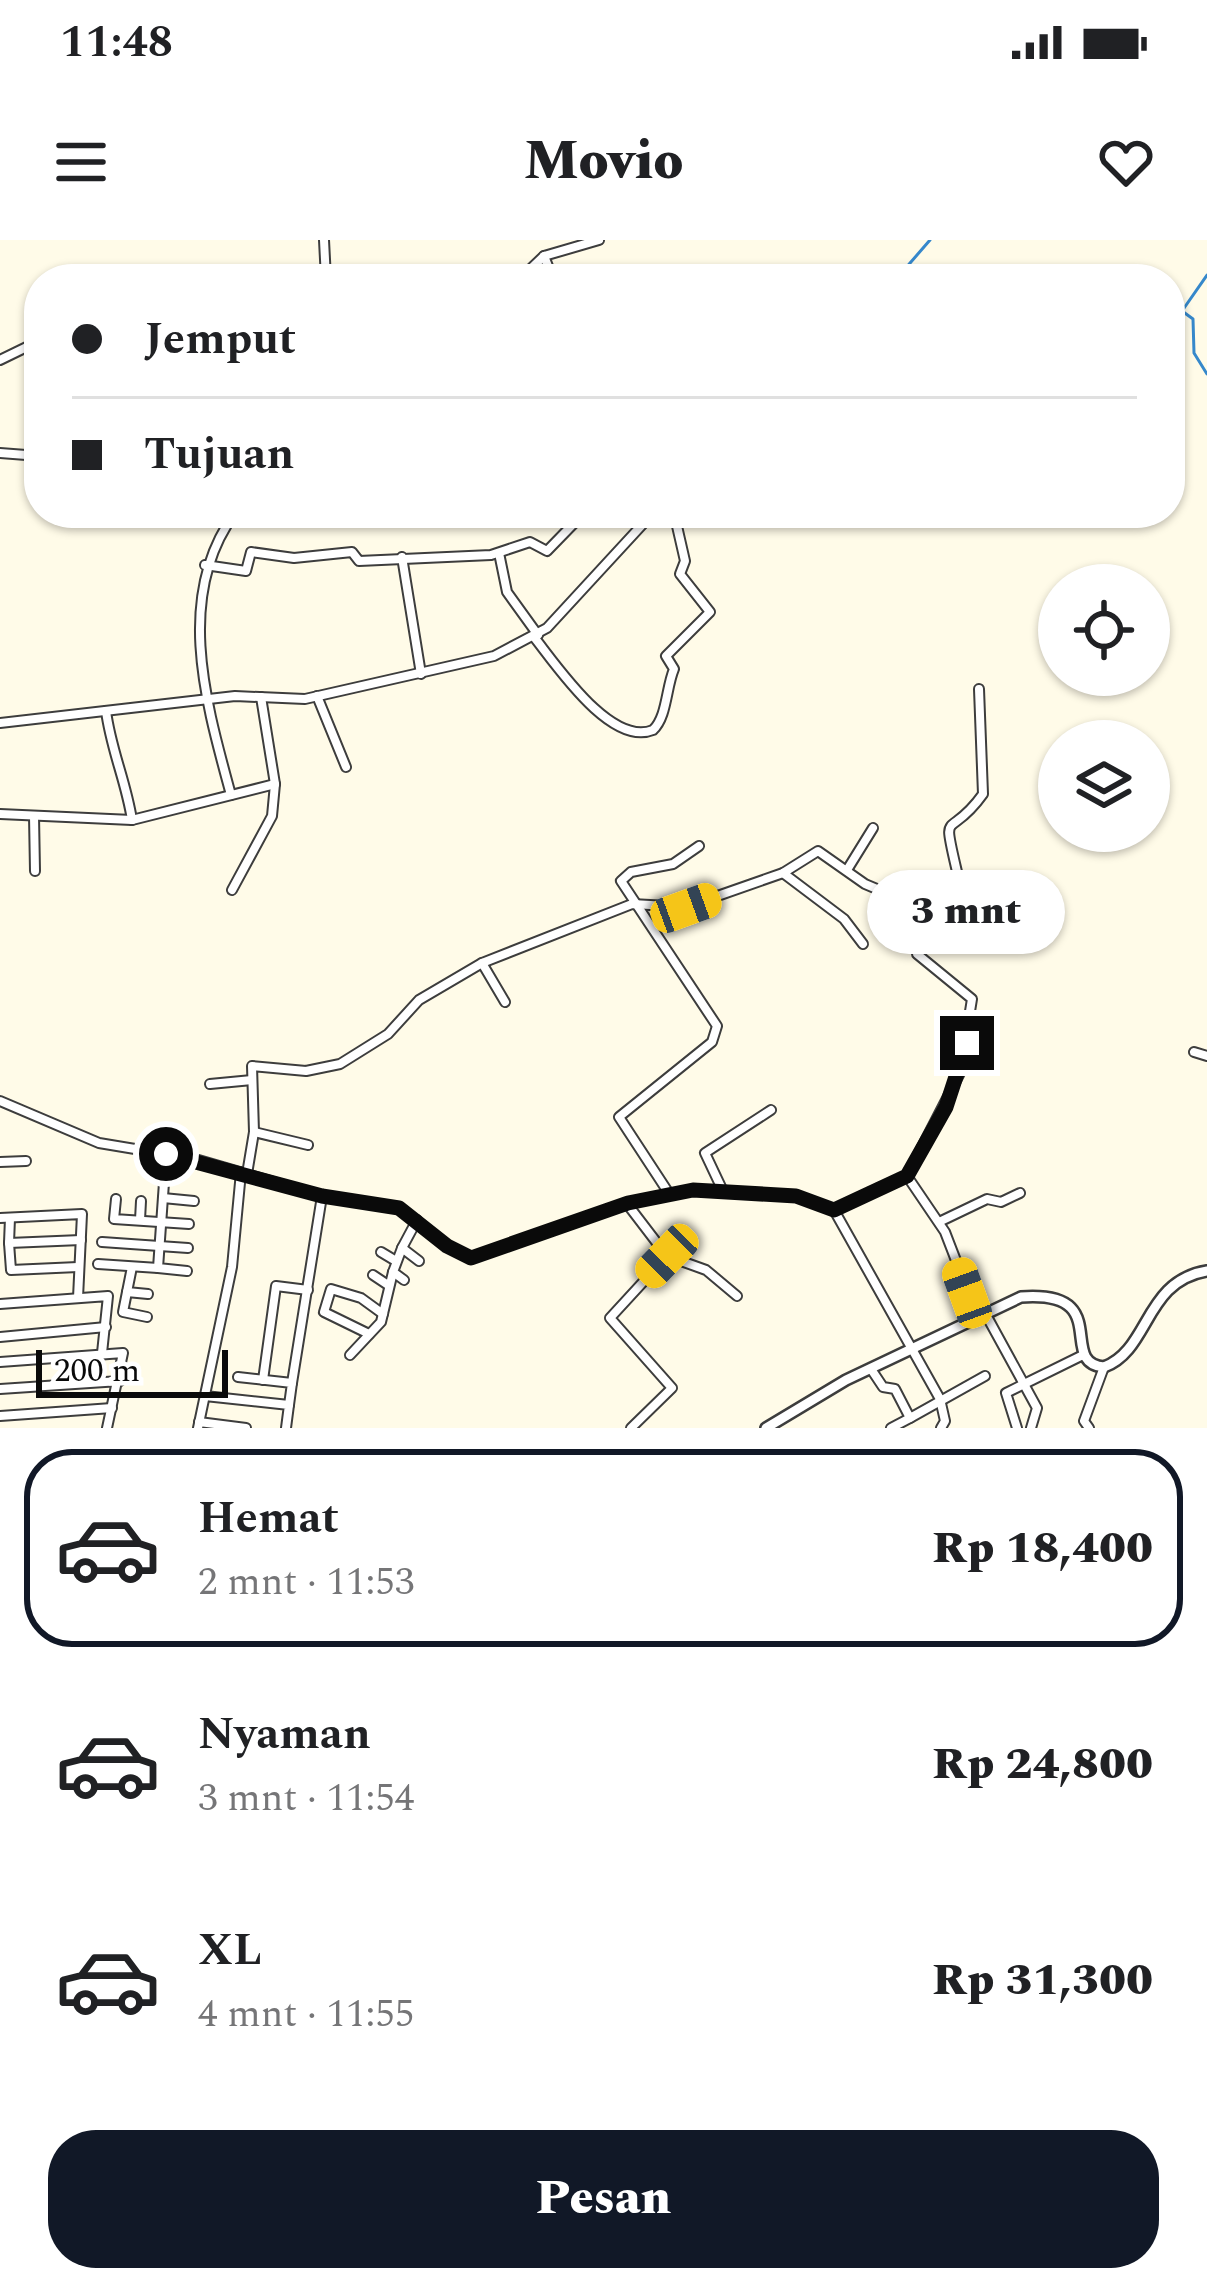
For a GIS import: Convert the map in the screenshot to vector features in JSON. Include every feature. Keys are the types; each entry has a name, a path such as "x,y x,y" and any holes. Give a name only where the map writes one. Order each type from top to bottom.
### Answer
{"street":[{"path":"536,264 544,256 599,240"},
{"path":"544,256 547,264"},
{"path":"226,528 205,565 200,607 205,700 231,795"},
{"path":"205,565 246,571 251,552 294,558 352,552 359,561 499,553 530,542 547,551 569,528"},
{"path":"0,723 205,700 317,696 494,656 536,636 639,528"},
{"path":"499,553 507,592 536,636 609,721 637,734 662,722 663,694 674,669 666,656 710,612 680,574 686,561 678,528"},
{"path":"402,557 421,674"},
{"path":"834,1210 907,1176 960,1073 973,1002 969,993 917,954 917,944 958,876 946,844 950,826 983,794 979,689"},
{"path":"317,696 346,767"},
{"path":"232,890 272,816 275,784 261,697"},
{"path":"106,711 110,749 124,771 132,820"},
{"path":"0,814 132,820 275,784"},
{"path":"34,816 35,871"},
{"path":"847,870 874,828"},
{"path":"670,1195 619,1117 712,1042 718,1026 622,889 622,877 673,864 699,846"},
{"path":"246,1428 199,1425 254,1132 255,1065 319,1070 348,1061 388,1034 418,1000 482,963 632,904 679,909 783,873 818,851 865,884 922,905 933,922"},
{"path":"783,873 844,919 863,944"},
{"path":"482,963 505,1002"},
{"path":"1194,1052 1207,1056"},
{"path":"210,1084 252,1080"},
{"path":"0,1101 99,1144 166,1154 320,1195 389,1205 417,1220 462,1256 477,1258 628,1203 723,1190 796,1196 834,1210 940,1399 946,1421 940,1428"},
{"path":"723,1190 705,1154 771,1110"},
{"path":"254,1132 308,1145"},
{"path":"158,1268 166,1154"},
{"path":"0,1162 26,1161"},
{"path":"907,1176 939,1222 981,1313 1026,1383 1037,1408 1030,1428"},
{"path":"939,1222 987,1199 1000,1202 1020,1193"},
{"path":"286,1428 320,1195"},
{"path":"163,1198 194,1201"},
{"path":"116,1199 109,1219 189,1224"},
{"path":"140,1220 141,1201"},
{"path":"628,1203 667,1256 706,1270 737,1296"},
{"path":"78,1267 11,1270 5,1218 79,1213 78,1298"},
{"path":"350,1355 383,1314 394,1266 417,1220"},
{"path":"9,1243 81,1240"},
{"path":"102,1242 188,1248"},
{"path":"402,1248 419,1261"},
{"path":"381,1252 404,1280"},
{"path":"632,1428 673,1388 610,1318 667,1256"},
{"path":"98,1264 187,1271"},
{"path":"132,1267 123,1312 147,1317"},
{"path":"1089,1428 1084,1421 1104,1367 1120,1354 1174,1280 1207,1271"},
{"path":"373,1275 388,1285"},
{"path":"263,1380 276,1286 308,1290"},
{"path":"369,1334 351,1321 324,1312 331,1289 361,1298 383,1314"},
{"path":"128,1292 148,1294"},
{"path":"0,1304 110,1297 102,1353"},
{"path":"766,1428 872,1369 1018,1298 1059,1297 1079,1319 1083,1355"},
{"path":"0,1337 106,1327"},
{"path":"0,1362 125,1354 107,1428"},
{"path":"1083,1355 1104,1367"},
{"path":"1017,1428 1006,1393 1083,1355"},
{"path":"872,1369 883,1387 895,1389 910,1418"},
{"path":"891,1428 985,1376"},
{"path":"238,1377 292,1383"},
{"path":"0,1389 120,1381"},
{"path":"205,1396 289,1405"},
{"path":"0,1416 113,1408"}],"waterway":[{"path":"909,264 930,240"},
{"path":"1185,307 1207,275"},
{"path":"1185,313 1193,319 1194,353 1207,374"}],"route":[{"path":"166,1154 209,1162 296,1190 399,1208 447,1246 471,1258 628,1203 693,1190 796,1196 834,1210 907,1176 946,1107 967,1043"}]}
